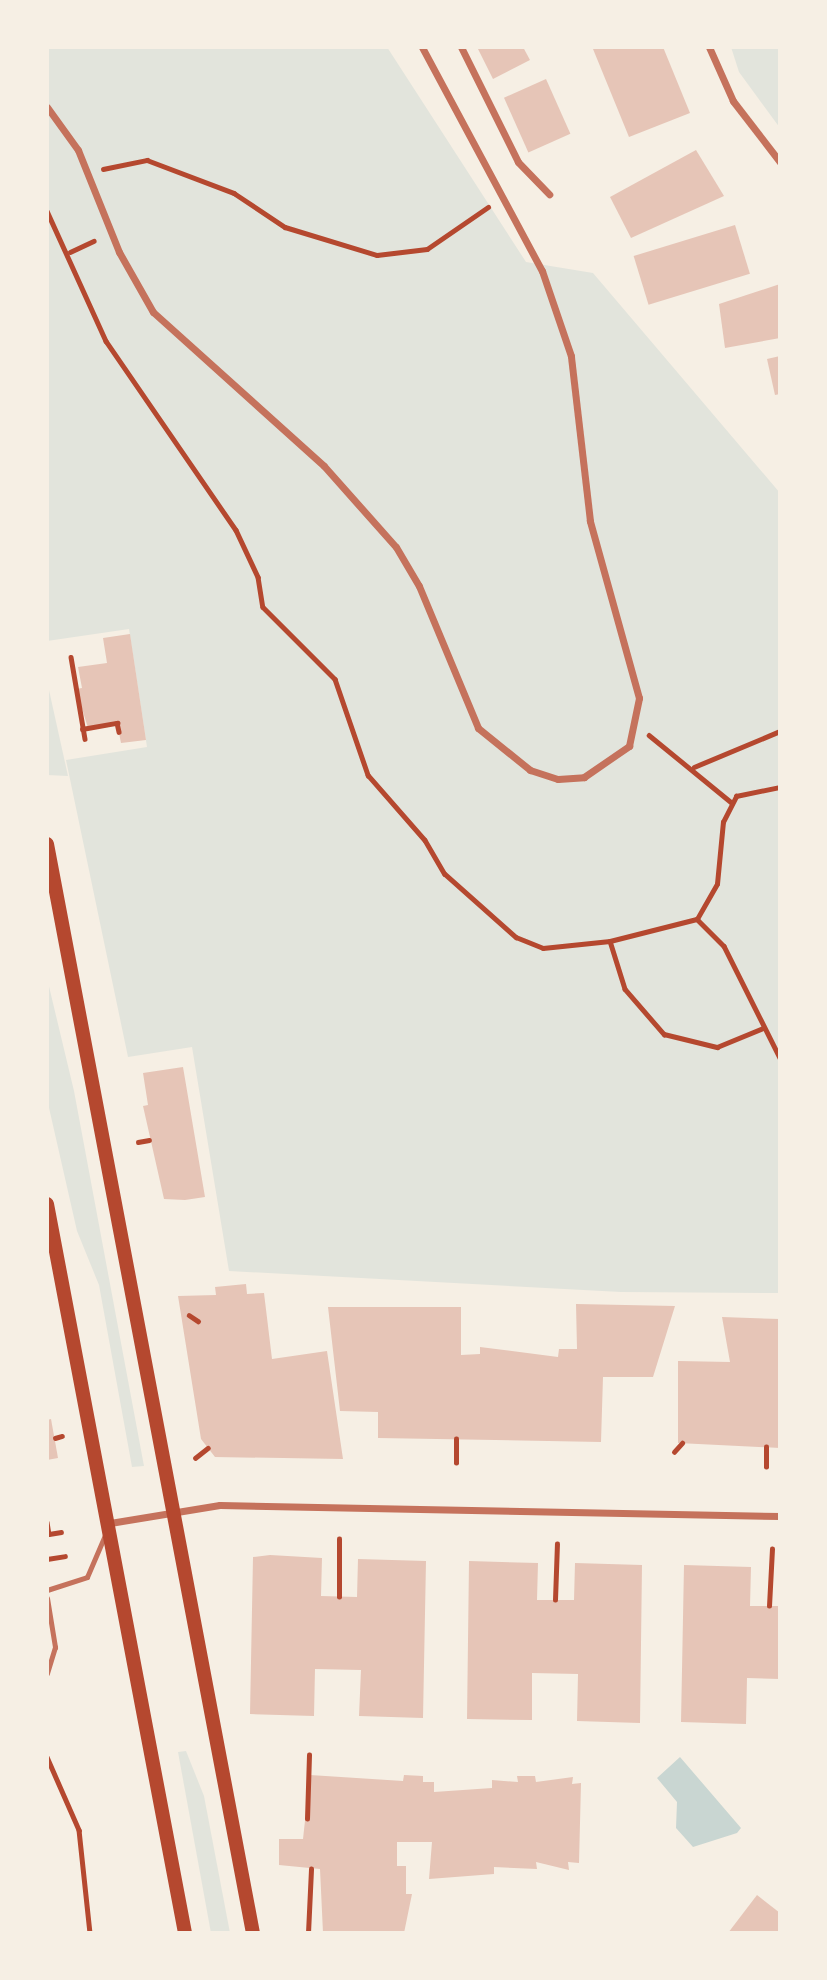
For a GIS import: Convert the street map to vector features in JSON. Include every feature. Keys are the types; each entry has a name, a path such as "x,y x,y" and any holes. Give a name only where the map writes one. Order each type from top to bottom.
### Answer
{"main road":[{"path":"47,844 253,1933"},
{"path":"47,1204 53,1257 110,1523 185,1933"}],"street":[{"path":"47,107 89,175 136,285 178,339 324,466 389,537 419,586 461,698 501,752 548,776 584,777 610,764 637,726 639,698 584,489 571,356 542,271 501,199 422,47"},
{"path":"461,47 518,162 549,194"},
{"path":"709,47 733,101 780,162"},
{"path":"110,1523 174,1510 220,1505 780,1516"}],"lane":[{"path":"47,1590 87,1577 110,1523"},
{"path":"47,1598 55,1647 47,1674"}],"path":[{"path":"89,175 147,160 234,193 285,227 377,255 427,249 501,199"},
{"path":"47,211 70,252 79,291 106,341 236,530 258,578 262,607 335,679 368,775 425,840 444,874 516,937 543,948 610,941 697,919 717,884 723,822 736,796 780,787"},
{"path":"70,252 112,233"},
{"path":"71,657 85,739"},
{"path":"82,729 117,723 119,732"},
{"path":"637,726 694,767 732,803"},
{"path":"694,767 780,731"},
{"path":"697,919 724,946 780,1058"},
{"path":"610,941 625,989 664,1034 718,1047 763,1028"},
{"path":"138,1142 149,1140"},
{"path":"189,1315 198,1321"},
{"path":"55,1438 62,1436"},
{"path":"456,1439 456,1463"},
{"path":"674,1452 682,1443"},
{"path":"766,1447 766,1467"},
{"path":"195,1458 208,1448"},
{"path":"47,1522 50,1534 61,1532"},
{"path":"339,1597 340,1539"},
{"path":"555,1600 557,1544"},
{"path":"769,1606 772,1549"},
{"path":"47,1559 65,1556"},
{"path":"307,1819 309,1755"},
{"path":"47,1757 79,1830 90,1933"},
{"path":"308,1933 311,1869"}],"shaded area":[{"path":"47,47 387,47 526,262 593,273 780,493 780,1293 621,1292 229,1271 192,1047 128,1057 66,760 147,747 129,629 47,641"},
{"path":"731,47 780,47 780,128 739,72"},
{"path":"47,681 68,776 47,775"},
{"path":"47,978 74,1091 144,1466 132,1467 99,1285 77,1231 47,1099"},
{"path":"186,1751 204,1796 230,1933 211,1933 178,1752"},
{"path":"680,1757 741,1828 737,1833 693,1847 676,1828 677,1802 657,1778"}],"building":[{"path":"477,47 523,47 530,60 493,79"},
{"path":"663,47 690,113 629,137 593,49"},
{"path":"546,79 570,134 528,153 504,98"},
{"path":"696,150 724,196 631,238 610,197"},
{"path":"735,225 750,274 649,305 634,256"},
{"path":"780,284 780,338 725,348 719,304"},
{"path":"780,356 780,394 775,395 767,359"},
{"path":"130,634 146,740 121,743 117,723 88,728 76,689 82,688 78,667 107,663 103,638"},
{"path":"183,1067 205,1197 164,1199 143,1106 148,1105 143,1073"},
{"path":"246,1284 247,1294 264,1293 272,1359 327,1351 343,1459 215,1457 201,1439 178,1296 216,1295 215,1287"},
{"path":"576,1304 675,1306 653,1377 603,1377 601,1442 378,1438 378,1412 340,1411 328,1307 461,1307 461,1355 480,1354 480,1347 558,1357 559,1349 577,1349"},
{"path":"722,1317 780,1319 780,1448 678,1443 678,1361 730,1362"},
{"path":"51,1419 58,1458 47,1460 47,1420"},
{"path":"270,1555 322,1558 321,1596 357,1597 358,1559 426,1561 423,1718 359,1716 361,1670 315,1669 314,1716 250,1714 253,1557"},
{"path":"469,1561 538,1563 537,1600 574,1600 575,1563 642,1565 640,1723 577,1721 578,1674 532,1673 532,1720 467,1719"},
{"path":"684,1565 751,1567 750,1606 780,1606 780,1679 747,1678 746,1724 681,1722"},
{"path":"310,1775 403,1781 404,1775 423,1776 423,1782 434,1782 434,1792 492,1788 492,1780 518,1782 517,1776 535,1776 536,1782 573,1777 572,1784 581,1783 579,1863 568,1862 569,1870 536,1862 537,1869 494,1867 494,1874 429,1879 432,1842 397,1842 397,1866 406,1866 406,1894 412,1894 404,1933 323,1933 320,1869 279,1865 279,1839 303,1839"},
{"path":"757,1895 780,1913 780,1933 728,1933"}]}
